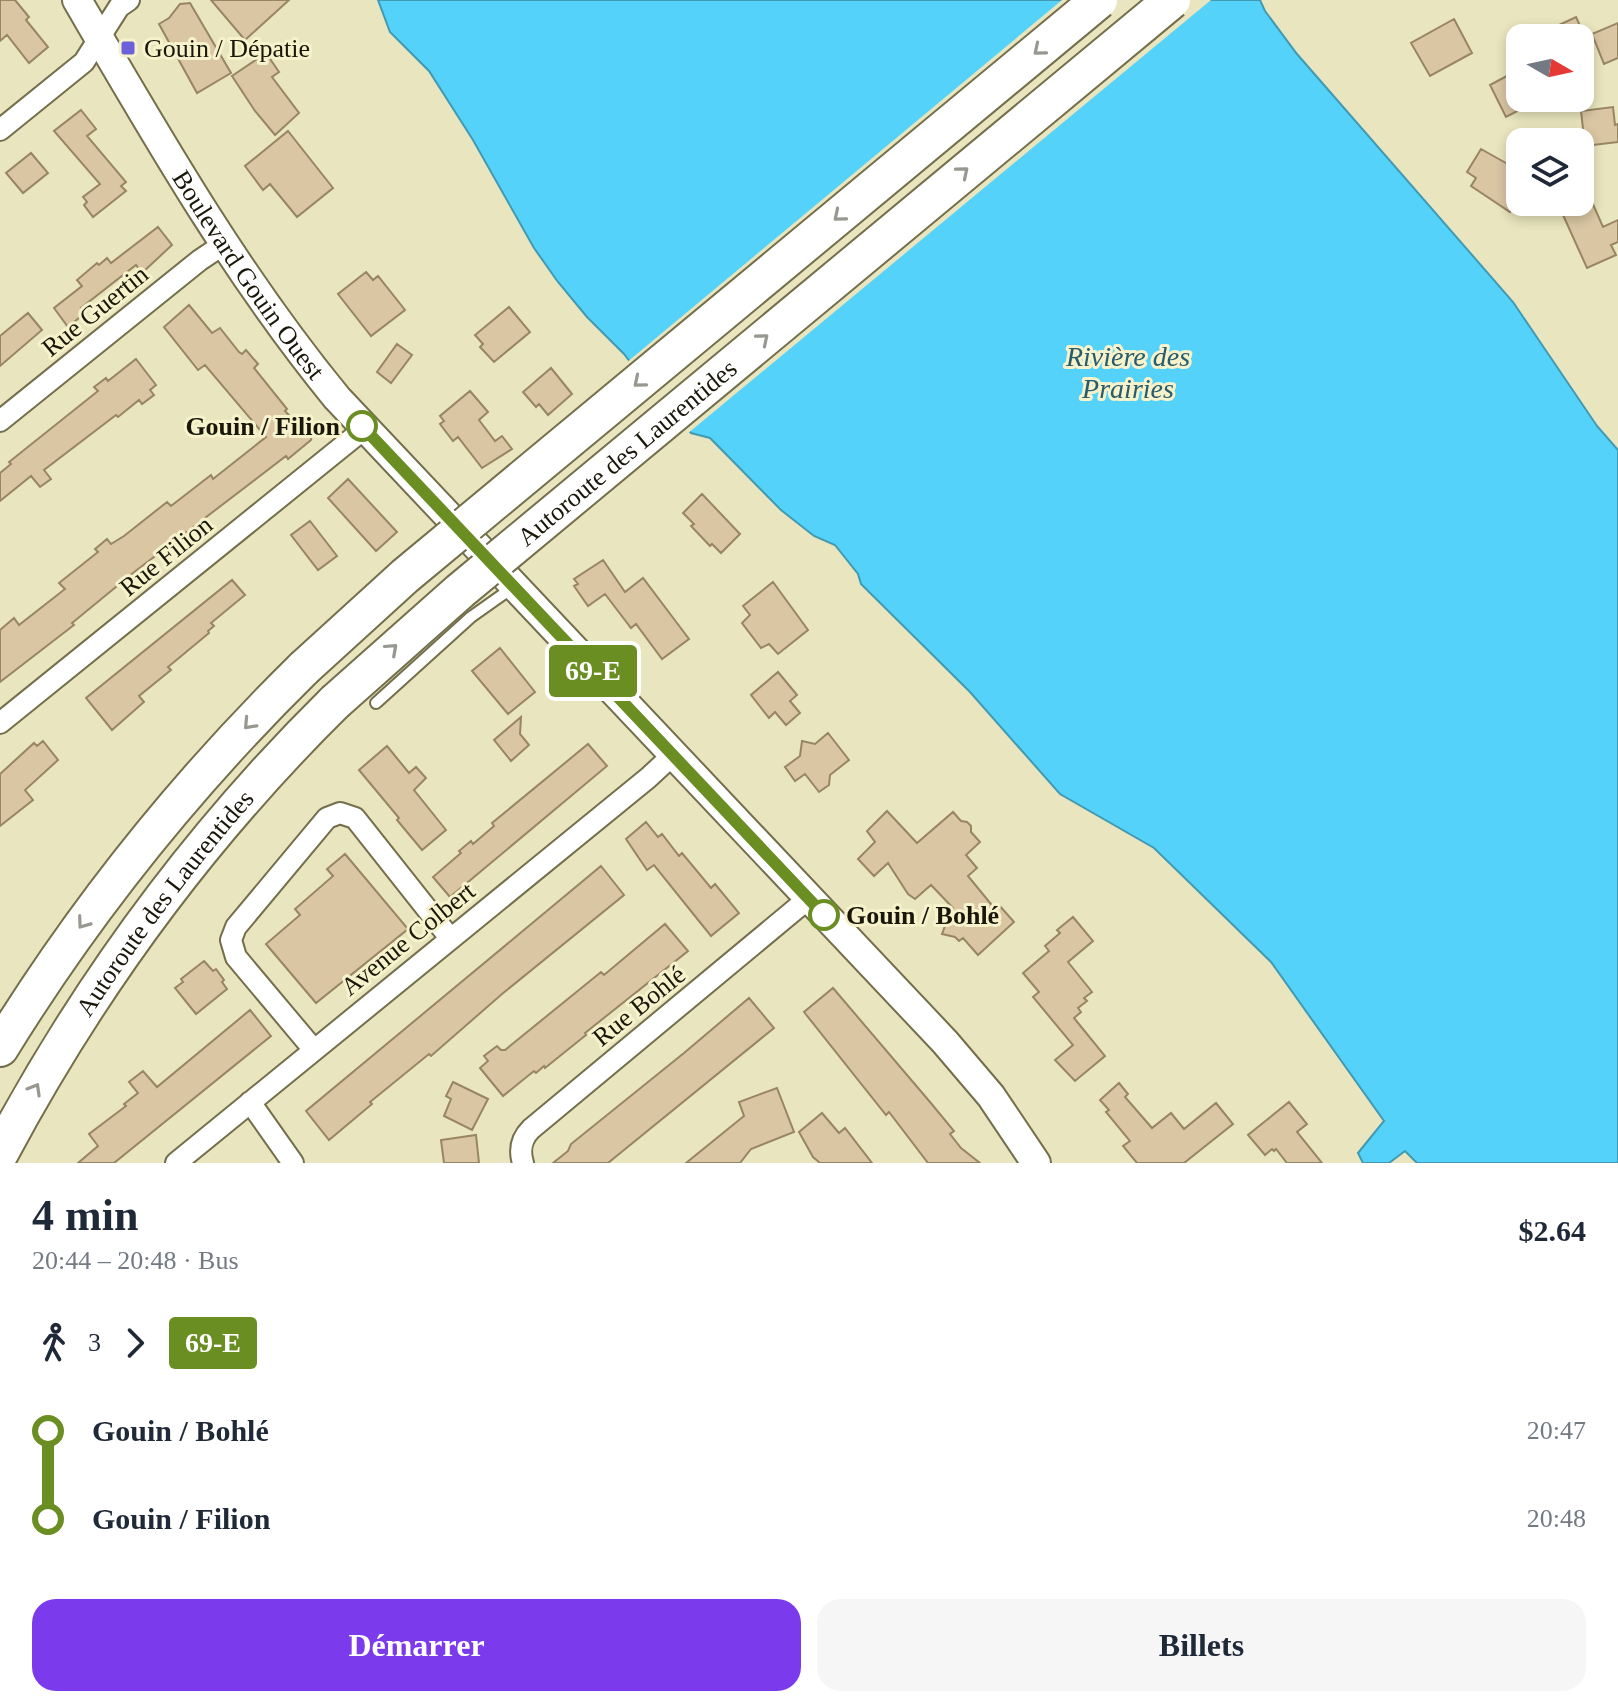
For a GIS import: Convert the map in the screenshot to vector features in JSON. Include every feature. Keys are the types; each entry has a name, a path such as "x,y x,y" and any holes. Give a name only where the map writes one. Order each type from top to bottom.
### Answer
{"highway":[{"name":"Autoroute des Laurentides","path":"0,1048 52,966 118,877 230,744 304,668 405,576 1099,0"},
{"name":"Autoroute des Laurentides","path":"0,1153 61,1045 164,895 260,780 335,702 460,591 1172,0"}],"street":[{"name":"Boulevard Gouin Ouest","path":"77,0 224,244 293,344 364,429 968,1068 1036,1163"},
{"path":"0,130 84,62 119,7 129,0"},
{"name":"Rue Guertin","path":"0,421 224,244"},
{"name":"Rue Filion","path":"0,723 364,429"},
{"name":"Avenue Colbert","path":"176,1163 673,755"},
{"path":"314,1050 236,957 231,940 236,927 327,818 340,813 355,818 450,938"},
{"name":"Rue Bohlé","path":"523,1163 521,1147 531,1129 809,898"},
{"path":"250,1102 293,1163"}],"lane":[{"path":"376,703 471,617 514,587"}],"water":[{"name":"Rivière des Prairies","path":"378,0 1260,0 1297,54 1513,302 1597,426 1618,450 1618,1163 1417,1163 1405,1151 1389,1163 1363,1163 1358,1153 1384,1121 1271,962 1154,848 1060,794 970,692 861,584 858,574 835,545 814,536 781,510 710,438 691,433 558,282 534,248 473,140 429,71 390,32"}],"pier":[{"path":"1062,0 1211,0 687,434 626,363"}],"building":[{"path":"0,0 15,0 29,17 26,20 48,47 29,63 7,35 0,41"},
{"path":"211,0 289,0 245,40"},
{"path":"190,3 231,73 197,93 159,24 169,18 180,4"},
{"path":"1576,17 1579,24 1561,24"},
{"path":"1454,19 1472,53 1430,76 1411,43"},
{"path":"1618,23 1618,58 1604,64 1594,33"},
{"path":"266,53 279,72 272,77 299,113 275,135 232,76"},
{"path":"1506,76 1506,112 1516,112 1506,117 1490,85"},
{"path":"1613,107 1615,125 1618,124 1618,142 1594,145 1594,128 1583,128 1581,112 1594,112 1594,109"},
{"path":"81,110 96,129 87,136 126,182 121,186 126,191 93,217 84,205 87,202 83,197 100,184 54,131"},
{"path":"288,131 333,188 297,217 270,184 263,190 245,166"},
{"path":"1481,149 1506,163 1506,209 1471,186 1476,178 1467,172"},
{"path":"31,153 48,173 23,193 6,173"},
{"path":"1594,207 1603,227 1618,220 1618,242 1611,245 1616,255 1587,268 1563,216 1594,216"},
{"path":"158,227 172,245 142,273 136,265 81,308 85,313 68,327 54,308 82,286 77,280 107,258 111,263"},
{"path":"366,272 373,280 378,276 405,310 371,336 338,294"},
{"path":"189,305 212,333 220,328 239,352 242,354 246,350 258,364 254,368 287,409 285,411 312,434 311,440 133,573 72,623 74,625 0,682 0,630 14,618 19,625 65,589 59,583 98,552 95,549 107,539 111,544 167,502 171,506 211,475 213,479 266,437 205,365 198,370 164,327"},
{"path":"509,307 530,332 494,362 480,347 483,344 475,335"},
{"path":"28,313 42,330 0,366 0,336"},
{"path":"397,344 412,355 391,383 377,372"},
{"path":"136,359 156,385 150,390 154,395 142,404 139,400 118,417 116,415 44,470 51,479 40,487 31,476 0,501 0,473 11,464 9,462 98,391 94,387 106,378 108,381"},
{"path":"551,368 572,394 548,415 523,392"},
{"path":"470,391 488,412 479,420 495,441 502,436 512,449 482,468 458,437 453,441 440,424 444,421 440,416"},
{"path":"348,479 397,532 376,551 328,498"},
{"path":"702,494 740,534 721,553 691,526 694,524 683,513"},
{"path":"310,521 337,556 318,570 291,535"},
{"path":"603,560 625,592 643,578 689,639 662,659 636,624 631,628 605,594 588,606 574,586 578,584 574,579"},
{"path":"232,580 245,595 211,623 214,626 209,633 168,667 171,670 139,696 144,702 112,730 86,698"},
{"path":"773,582 808,630 778,654 769,644 761,648 742,623 750,615 743,606"},
{"path":"500,648 535,692 508,714 472,671"},
{"path":"778,672 797,695 790,701 800,713 786,725 775,712 769,718 751,695"},
{"path":"521,717 520,734 529,745 511,761 494,740"},
{"path":"828,733 849,760 830,775 829,785 819,792 805,774 795,781 785,767 800,756 802,741 815,744"},
{"path":"43,741 58,760 25,790 33,800 0,826 0,774 34,743 37,746"},
{"path":"588,744 607,766 450,897 433,877 461,853 459,851 471,841 473,844 494,826 492,823"},
{"path":"387,746 409,773 416,767 426,778 414,790 446,830 422,850 359,770"},
{"path":"887,811 917,843 953,812 971,826 971,832 980,842 966,855 977,868 968,876 995,909 999,905 1014,922 978,955 963,938 959,941 942,934 945,926 940,920 953,908 931,885 915,899 908,894 888,863 874,876 858,859 875,842 867,831"},
{"path":"646,822 658,837 662,834 679,856 682,853 711,888 715,884 739,913 711,936 654,865 647,870 626,839"},
{"path":"345,854 408,929 316,1003 266,944 300,915 295,909 333,876 327,869"},
{"path":"601,866 624,895 431,1056 429,1054 370,1102 372,1104 329,1140 306,1111"},
{"path":"1073,917 1093,941 1068,962 1092,992 1084,998 1087,1001 1078,1008 1081,1012 1074,1018 1105,1056 1075,1081 1055,1060 1073,1045 1033,997 1039,992 1023,973 1049,951 1045,946 1060,933 1057,930"},
{"path":"665,924 688,951 545,1068 536,1073 534,1071 503,1096 480,1068 488,1061 484,1056 497,1046 505,1050"},
{"path":"204,961 213,971 216,969 227,989 196,1014 175,988 183,982 181,979"},
{"path":"833,988 954,1131 950,1134 961,1148 980,1163 928,1163 889,1112 886,1115 804,1012"},
{"path":"749,998 774,1028 608,1163 553,1163 568,1151 571,1144"},
{"path":"250,1010 271,1036 114,1163 78,1163 98,1146 89,1134 138,1093 129,1082 143,1071 157,1087"},
{"path":"453,1082 488,1099 472,1130 444,1116 451,1099 446,1096"},
{"path":"1119,1083 1128,1094 1125,1097 1152,1128 1171,1113 1184,1129 1216,1103 1233,1124 1184,1163 1137,1163 1123,1146 1130,1141 1100,1100"},
{"path":"777,1088 794,1132 751,1149 740,1163 686,1163 744,1116 739,1102"},
{"path":"1289,1102 1307,1124 1297,1132 1322,1163 1287,1163 1276,1149 1265,1155 1248,1135"},
{"path":"822,1113 839,1133 845,1128 872,1163 820,1163 813,1157 799,1132"},
{"path":"476,1135 479,1163 444,1163 441,1140"}],"bus line":[{"name":"69-E","path":"362,426 824,915"}],"place":[{"name":"Gouin / Dépatie","path":"128,48"},
{"name":"Gouin / Filion","path":"362,426"},
{"name":"Gouin / Bohlé","path":"824,915"}]}
